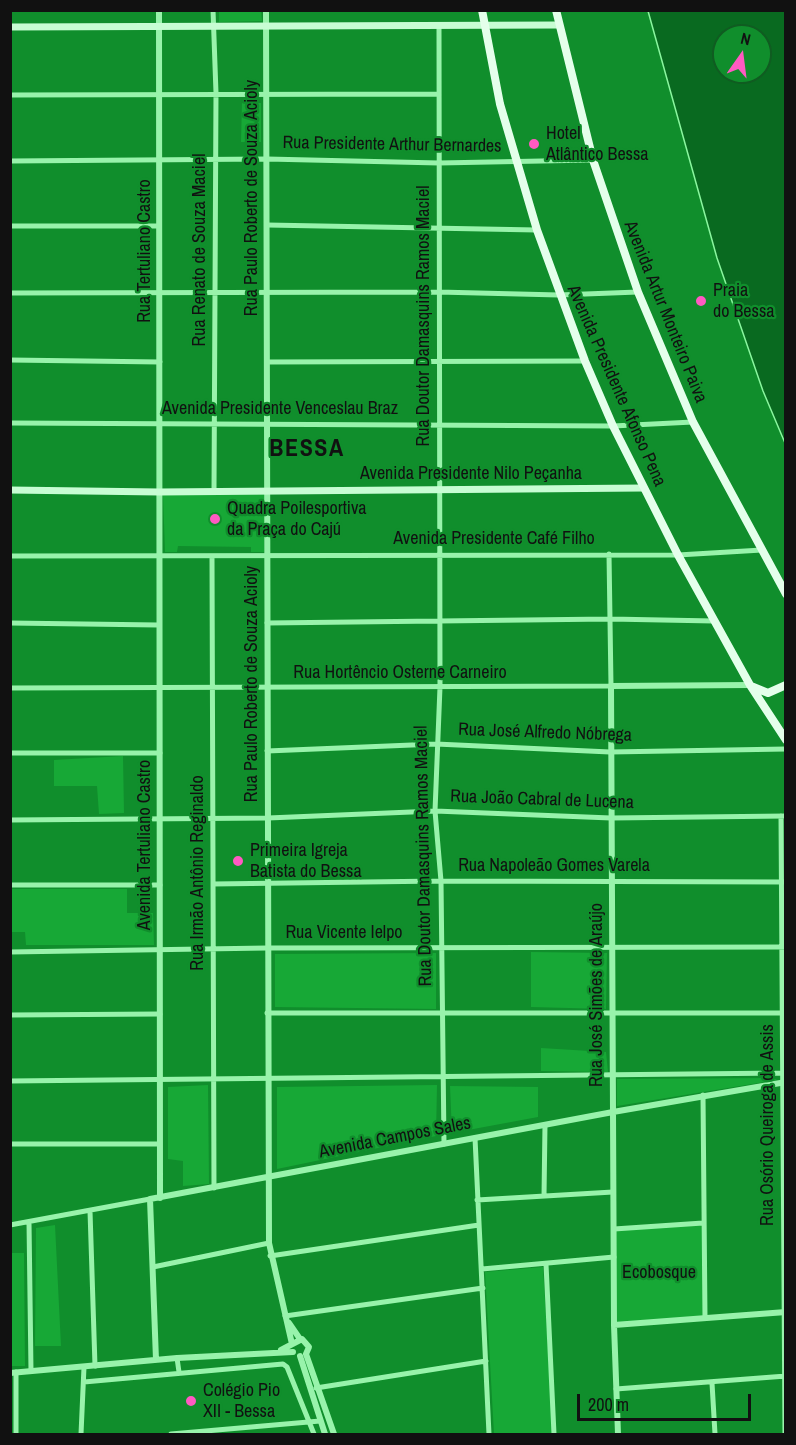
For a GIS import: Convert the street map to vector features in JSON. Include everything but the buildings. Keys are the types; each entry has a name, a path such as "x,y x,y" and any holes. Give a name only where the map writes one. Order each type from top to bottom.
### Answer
{"main road":[{"name":"Avenida Presidente Afonso Pena","path":"482,10 500,104 537,230 585,361 613,426 678,555 750,685 786,740"},
{"name":"Avenida Artur Monteiro Paiva","path":"556,10 593,160 638,292 693,422 786,594"},
{"path":"10,27 266,28 558,25"},
{"name":"Avenida Presidente Nilo Peçanha","path":"10,490 159,492 266,489 644,488"},
{"name":"Rua Hortêncio Osterne Carneiro","path":"750,685 768,693"},
{"path":"768,693 777,686 786,685"},
{"name":"Avenida Presidente Afonso Pena","path":"768,693 770,716"}],"street":[{"name":"Rua Tertuliano Castro","path":"159,10 159,492"},
{"name":"Rua Renato de Souza Maciel","path":"213,10 216,93 214,490"},
{"name":"Rua Paulo Roberto de Souza Acioly","path":"266,10 269,1243 270,1256 292,1348"},
{"name":"Rua Doutor Damasquins Ramos Maciel","path":"439,27 437,94 440,687 435,812 441,881 444,1144"},
{"path":"10,95 437,94"},
{"name":"Rua Presidente Arthur Bernardes","path":"10,161 267,159 439,164 593,160"},
{"path":"267,225 537,230"},
{"path":"10,226 159,226"},
{"path":"10,293 438,292 559,295 638,292"},
{"path":"10,360 160,362"},
{"path":"268,362 585,361"},
{"name":"Avenida Presidente Venceslau Braz","path":"10,423 613,426 693,422"},
{"name":"Avenida Tertuliano Castro","path":"159,492 160,1198"},
{"name":"Avenida Presidente Café Filho","path":"10,556 678,555 762,550"},
{"name":"Rua José Simões de Araújo","path":"609,554 614,1325 618,1434"},
{"name":"Rua Irmão Antônio Reginaldo","path":"212,557 214,1188"},
{"path":"267,623 610,619 714,621"},
{"path":"10,623 159,625"},
{"name":"Rua Hortêncio Osterne Carneiro","path":"10,688 268,689 750,685"},
{"name":"Rua José Alfredo Nóbrega","path":"267,752 436,744 610,752 786,749"},
{"path":"10,753 160,753"},
{"name":"Rua João Cabral de Lucena","path":"10,820 268,818 435,812 611,818 783,816"},
{"name":"Rua Osório Queiroga de Assis","path":"783,816 785,1434"},
{"name":"Rua Napoleão Gomes Varela","path":"213,884 441,881 784,882"},
{"path":"10,885 160,885"},
{"name":"Rua Vicente Ielpo","path":"10,952 267,948 784,947"},
{"path":"267,1013 784,1013"},
{"path":"10,1015 160,1014"},
{"path":"10,1081 214,1077 442,1079 784,1073"},
{"name":"Avenida Campos Sales","path":"10,1225 269,1179 703,1095 785,1082"},
{"path":"703,1095 705,1318"},
{"path":"544,1196 545,1125"},
{"path":"475,1138 489,1434"},
{"path":"10,1144 159,1144"},
{"path":"477,1200 613,1192"},
{"path":"150,1200 156,1360"},
{"path":"90,1211 95,1366"},
{"path":"29,1222 31,1371"},
{"path":"614,1229 703,1223"},
{"path":"270,1256 479,1225"},
{"path":"153,1267 269,1243"},
{"path":"482,1269 614,1257"},
{"path":"546,1263 555,1434"},
{"path":"325,1434 303,1355 308,1344 300,1339 286,1318 483,1288"},
{"path":"614,1325 785,1312"},
{"path":"16,1434 13,1372 277,1351 292,1348 300,1339"},
{"path":"292,1348 303,1355 334,1434"},
{"path":"177,1358 179,1372"},
{"path":"316,1388 486,1360"},
{"path":"84,1382 283,1364 287,1367 314,1434"},
{"path":"81,1434 84,1367"},
{"path":"616,1389 785,1376"},
{"path":"712,1383 715,1434"},
{"path":"171,1434 310,1424 320,1421"}],"green space":[{"path":"219,11 261,11 262,21 219,22"},
{"path":"242,102 261,103 261,142 241,142"},
{"path":"264,494 264,552 251,552 251,547 178,546 177,552 165,552 163,495"},
{"path":"123,756 124,813 99,814 97,786 54,786 54,760"},
{"path":"11,889 127,889 127,913 153,913 154,945 26,945 25,932 11,932"},
{"path":"531,952 607,953 606,1009 531,1007"},
{"path":"436,953 436,1009 275,1007 275,954"},
{"path":"541,1048 606,1052 608,1072 541,1071"},
{"path":"774,1078 777,1080 617,1106 617,1079"},
{"path":"208,1085 209,1184 183,1186 183,1161 168,1159 168,1087"},
{"path":"437,1085 436,1136 277,1169 277,1087"},
{"path":"450,1086 538,1087 538,1117 452,1133"},
{"name":"Ecobosque","path":"703,1223 705,1318 614,1325 614,1229"},
{"path":"55,1225 61,1346 35,1346 36,1228"},
{"path":"11,1253 24,1253 25,1366 11,1366"},
{"path":"543,1267 553,1434 494,1434 485,1272"}],"shaded area":[{"path":"648,11 785,11 785,443 763,391 717,258"}],"place":[{"name":"Hotel Atlântico Bessa","path":"534,144"},
{"name":"Praia do Bessa","path":"701,301"},
{"name":"Quadra Poilesportiva da Praça do Cajú","path":"215,519"},
{"name":"Primeira Igreja Batista do Bessa","path":"238,861"},
{"name":"Colégio Pio XII - Bessa","path":"191,1401"}],"district":[{"name":"BESSA","path":"307,450"}]}
